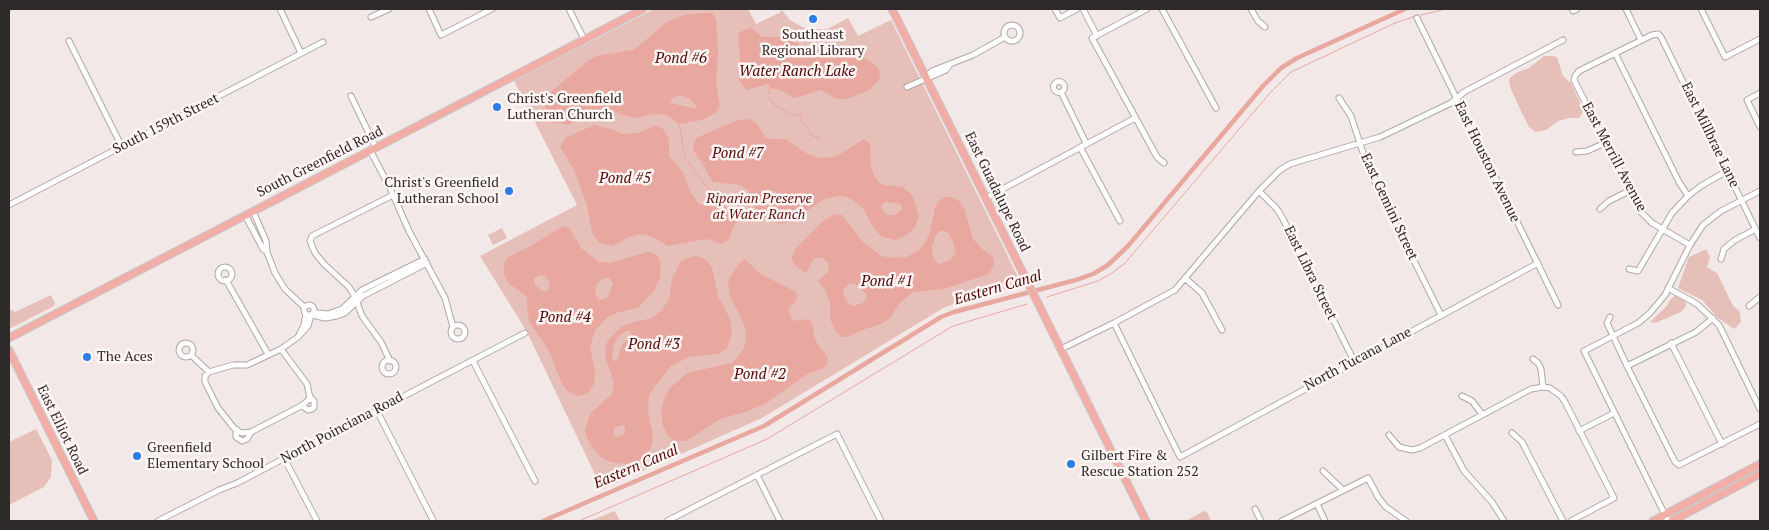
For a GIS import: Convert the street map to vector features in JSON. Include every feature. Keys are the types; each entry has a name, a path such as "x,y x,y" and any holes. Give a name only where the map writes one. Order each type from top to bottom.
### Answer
{"main road":[{"name":"South Greenfield Road","path":"9,338 643,9"},
{"name":"East Guadalupe Road","path":"892,9 1146,521"},
{"name":"East Elliot Road","path":"9,350 94,521"},
{"path":"1668,519 1760,464"},
{"path":"1653,521 1668,519 1760,474"}],"street":[{"path":"280,9 301,53"},
{"path":"371,17 389,9"},
{"path":"429,9 441,34 492,9"},
{"path":"569,9 584,39"},
{"path":"1055,9 1060,18 1077,9"},
{"path":"1083,9 1097,36"},
{"path":"1147,9 1092,38 1157,157 1164,163"},
{"path":"1162,9 1216,108"},
{"path":"1251,9 1258,22 1265,27"},
{"path":"1626,9 1641,40 1615,53 1679,182 1688,196"},
{"path":"1701,9 1725,57 1760,39"},
{"name":"East Houston Avenue","path":"1417,18 1558,305"},
{"name":"East Millbrae Lane","path":"1641,40 1652,34 1658,34 1662,37 1760,238"},
{"path":"907,87 926,77 934,76 946,70 949,66 1005,38"},
{"path":"1060,349 1114,323 1175,290 1259,191 1280,170 1290,164 1388,134 1456,100 1464,92 1563,40"},
{"path":"70,41 122,147"},
{"name":"South 159th Street","path":"9,206 323,42"},
{"name":"East Merrill Avenue","path":"1615,53 1579,72 1574,80 1641,212 1662,230 1690,245"},
{"path":"1061,92 1086,143"},
{"path":"1760,93 1747,100 1760,127"},
{"path":"350,96 409,231 445,298 453,326"},
{"name":"East Gemini Street","path":"1339,98 1352,116 1368,168 1441,315"},
{"path":"986,198 1135,118"},
{"path":"1576,152 1587,151 1605,143"},
{"path":"1080,147 1120,221"},
{"path":"1629,269 1638,271 1672,213 1688,196 1707,182 1727,171"},
{"name":"East Libra Street","path":"1259,191 1277,209 1283,219 1354,361"},
{"path":"1600,209 1609,201 1629,191"},
{"path":"1668,519 1584,351 1638,323 1650,314 1661,300 1698,232 1721,211 1760,191"},
{"path":"390,361 380,342 362,316 348,287 324,264 310,241 312,236 393,195"},
{"path":"253,212 266,241 267,252 276,273 285,290 304,307 304,312 334,312 342,309 355,300 362,290 426,261"},
{"path":"245,215 263,249 267,252"},
{"path":"1721,259 1724,249 1735,240 1756,229"},
{"path":"256,235 262,232"},
{"name":"North Tucana Lane","path":"1114,323 1180,457 1354,361 1538,263"},
{"path":"1186,279 1202,293 1222,330"},
{"path":"226,280 268,354"},
{"path":"1668,288 1697,304 1713,318 1727,340 1760,409"},
{"path":"1749,306 1760,297"},
{"path":"207,374 232,365 247,365 281,349 298,337 311,313 311,305 304,307"},
{"path":"1610,317 1607,323 1675,462 1680,465 1760,424"},
{"path":"1627,366 1696,332 1713,318"},
{"name":"North Poinciana Road","path":"158,521 525,333"},
{"path":"1671,343 1722,444"},
{"path":"281,349 307,384 310,397 314,402 314,407 308,410 303,405"},
{"path":"190,356 207,374"},
{"path":"1533,359 1541,369 1543,387"},
{"path":"473,361 535,481"},
{"path":"207,374 205,382 218,408 241,433 251,432 303,405 310,397"},
{"path":"1390,435 1399,447 1412,450 1420,448 1531,389 1550,388 1561,396 1614,498 1571,521"},
{"path":"1462,396 1472,402 1482,414"},
{"path":"376,409 433,520"},
{"path":"1579,430 1614,413"},
{"path":"236,429 236,438 242,441 247,439 251,432"},
{"path":"1512,433 1522,442 1564,521"},
{"path":"667,521 676,519 837,434 881,521"},
{"path":"1445,435 1464,471 1492,502 1504,521"},
{"path":"284,458 317,521"},
{"path":"1323,471 1343,490"},
{"path":"758,475 780,521"},
{"path":"1282,521 1368,478 1378,497 1386,507 1406,521"},
{"path":"1317,504 1326,521"},
{"path":"1255,509 1261,521"}],"green space":[{"name":"Riparian Preserve at Water Ranch","path":"654,9 748,9 756,24 782,10 790,20 802,27 814,29 827,29 848,18 858,36 891,20 1022,285 945,307 762,418 602,489 527,332 480,256 577,205 514,81"},
{"path":"1544,56 1557,57 1563,76 1571,83 1584,111 1579,118 1558,121 1546,130 1536,132 1529,127 1510,87 1509,79 1516,73 1529,68"},
{"path":"502,228 507,238 493,245 488,235"},
{"path":"1706,249 1710,257 1707,267 1717,273 1733,306 1740,312 1741,322 1734,329 1718,318 1702,300 1678,288 1689,257"},
{"path":"51,295 55,303 54,306 9,329 9,306 11,311 15,312"},
{"path":"1675,296 1685,300 1686,306 1681,312 1655,323 1650,322 1667,306"},
{"path":"36,429 52,460 51,477 44,487 9,505 9,442"},
{"path":"615,511 620,521 589,521"},
{"path":"1204,511 1207,512 1211,521 1186,521"}],"water":[{"name":"Pond #6","path":"712,13 716,19 718,52 716,82 720,106 715,113 702,120 679,124 667,115 654,114 636,118 614,111 592,111 568,125 547,121 545,104 548,94 588,61 597,56 633,50 668,21 684,15","holes":["677,96 690,99 697,109 670,103"]},
{"name":"Water Ranch Lake","path":"749,28 762,37 782,37 807,49 816,50 829,46 850,57 867,59 879,70 880,79 868,91 847,99 836,99 821,90 794,98 780,90 770,88 768,84 746,90 739,80 738,33"},
{"name":"Pond #7","path":"749,119 756,123 765,137 785,139 808,154 821,158 840,154 864,139 870,144 871,166 879,183 903,187 912,195 919,216 915,227 907,235 896,240 882,237 874,228 862,207 850,198 840,196 824,199 795,219 782,224 767,220 757,213 748,190 741,185 713,182 693,150 696,138 738,120","holes":["768,189 787,197 789,202 783,205 766,197 764,193","887,202 900,204 903,209 895,215 887,215 881,208 882,204"]},
{"name":"Pond #5","path":"594,125 612,129 622,134 638,133 656,125 663,129 669,139 669,156 683,172 691,193 699,204 712,207 721,205 734,211 738,217 728,240 722,244 707,239 668,246 651,236 641,234 628,237 613,246 599,243 592,232 587,205 573,168 560,147 565,138"},
{"name":"Pond #1","path":"952,197 958,200 964,208 973,239 993,257 994,265 989,274 944,289 913,292 900,303 889,319 881,324 847,337 841,337 830,319 830,302 825,290 818,281 829,271 828,263 822,258 814,258 806,273 795,266 791,258 796,248 823,221 835,214 842,215 862,241 881,256 907,257 919,250 926,241 930,232 935,207 940,200","holes":["939,231 948,233 956,253 950,260 940,264 936,262 933,256 932,247","854,283 866,293 867,298 863,303 853,306 849,304 843,290 849,284"]},
{"name":"Pond #4","path":"563,226 570,229 581,248 599,262 610,263 648,252 657,255 661,264 660,278 654,291 638,308 619,312 608,317 595,330 590,347 595,372 594,384 588,393 578,396 568,392 561,382 549,351 529,321 526,296 508,283 504,273 504,264 508,257 529,247","holes":["541,275 546,277 550,284 549,289 544,292 534,282 534,278","604,278 609,278 613,284 607,298 600,300 595,292 596,285"]},
{"name":"Pond #3","path":"696,256 705,259 712,267 718,297 731,323 732,333 727,348 718,354 689,357 671,366 649,396 648,410 653,433 652,445 647,454 640,460 626,464 611,462 602,458 595,451 588,440 585,430 590,414 612,394 614,383 606,360 605,349 608,340 621,327 652,318 662,310 669,299 672,279 681,261","holes":["629,331 631,334 622,345 618,358 613,362 614,344 619,336","622,425 625,427 625,433 617,437 614,435 614,428"]},
{"name":"Pond #2","path":"745,259 759,273 796,292 797,299 788,310 792,319 798,321 806,319 812,322 815,340 828,358 827,364 822,369 809,373 765,404 720,419 686,441 675,441 668,436 663,426 661,413 664,399 670,388 687,373 732,363 744,349 746,336 744,324 730,296 728,281 738,265"}],"waterway":[{"name":"Eastern Canal","path":"543,521 764,426 941,317 1093,274 1108,265 1128,246 1263,86 1281,68 1297,58 1405,9"},
{"path":"1421,15 1446,9"},
{"path":"1047,297 1098,281 1125,263 1270,93 1291,72 1395,23 1416,16"},
{"path":"770,88 767,97 775,106 793,115 802,115 801,120 810,131 810,135 820,138"},
{"path":"679,124 685,158 708,189 713,192"},
{"path":"579,521 767,439 953,326 1027,304"}],"place":[{"name":"Southeast Regional Library","path":"813,19"},
{"name":"Christ's Greenfield Lutheran Church","path":"497,107"},
{"name":"Christ's Greenfield Lutheran School","path":"509,191"},
{"name":"The Aces","path":"87,357"},
{"name":"Greenfield Elementary School","path":"137,456"},
{"name":"Gilbert Fire & Rescue Station 252","path":"1071,464"}]}
